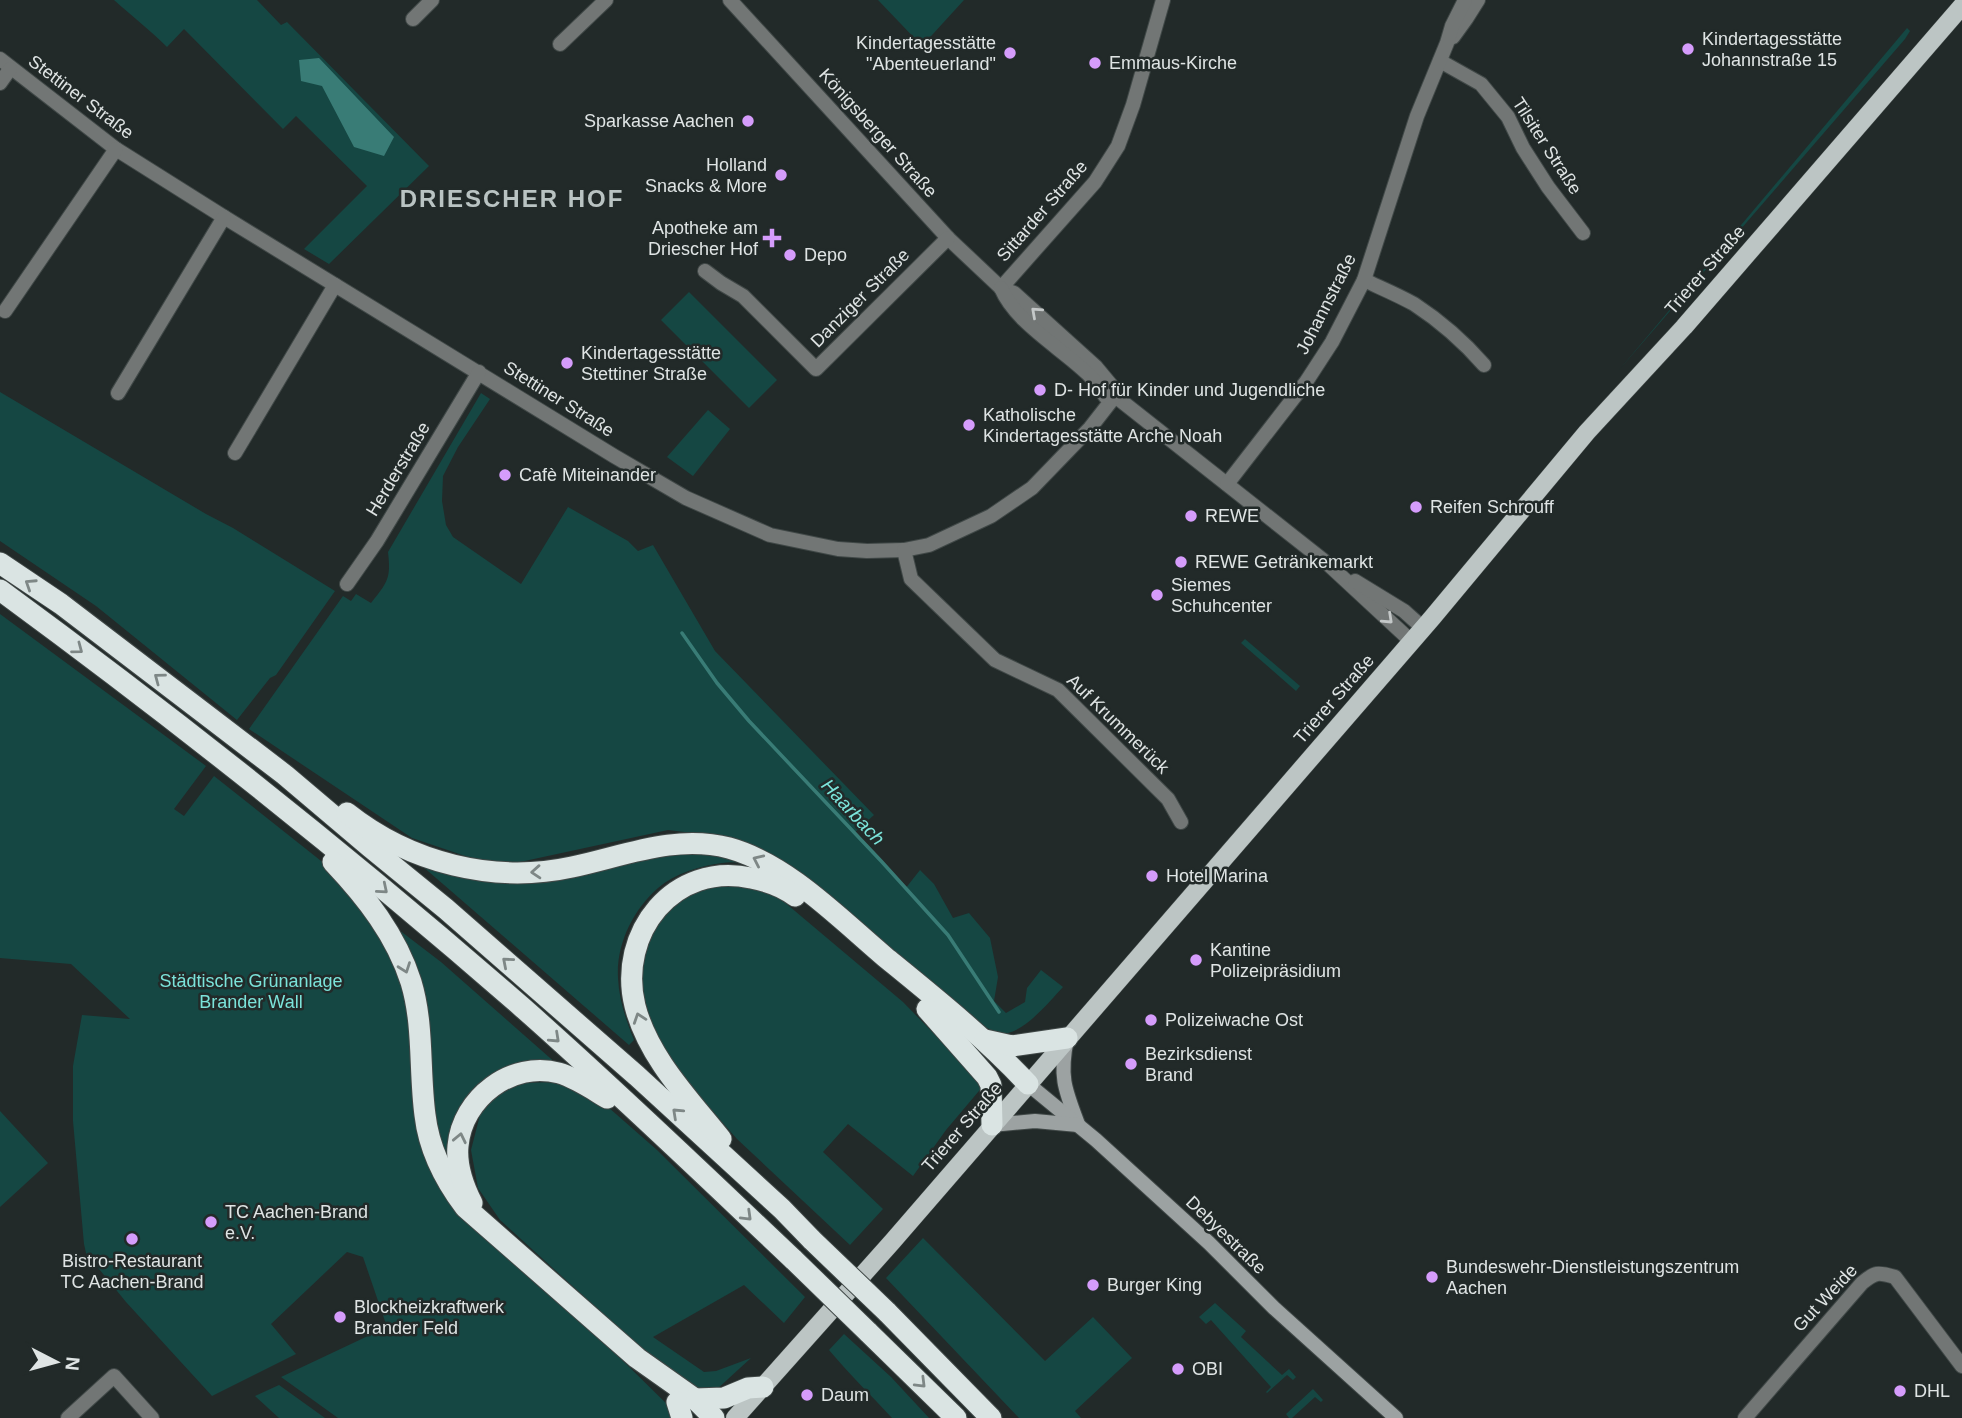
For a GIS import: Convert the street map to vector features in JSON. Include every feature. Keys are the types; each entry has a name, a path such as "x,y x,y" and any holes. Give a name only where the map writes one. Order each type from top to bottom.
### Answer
{"highway":[{"path":"0,563 61,604 285,775 551,999 782,1209 990,1418"},
{"path":"0,590 242,773 525,1010 701,1172 956,1418"},
{"path":"285,775 306,781 352,817 394,842 440,862 467,869 495,873 546,872 643,849 684,843 728,848 750,856 776,869 803,888 983,1039 1028,1084"},
{"path":"274,799 352,882 391,934 411,984 417,1012 425,1116 435,1156 447,1181 465,1207 637,1358 688,1409 714,1418"},
{"path":"782,1209 766,1183 725,1143 681,1089 643,1030 635,1005 632,962 642,931 651,915 672,894 698,880 729,875 742,876 771,883 791,893 835,927 997,1068 1028,1084"},
{"path":"927,1009 987,1077 993,1096 992,1125"},
{"path":"983,1039 1012,1046 1067,1038"},
{"path":"485,1224 463,1184 458,1163 458,1144 463,1124 475,1103 489,1087 524,1072 559,1073 586,1085 608,1100 685,1168 701,1172"},
{"path":"688,1409 748,1388 763,1387"}],"main road":[{"name":"Trierer Straße","path":"735,1418 1417,635 1587,432 1684,327 1962,6"},
{"path":"992,1125 1035,1121 1079,1126 1062,1074 1067,1038"},
{"name":"Debyestraße","path":"1028,1084 1079,1126 1209,1243 1273,1308 1396,1418"}],"street":[{"path":"413,19 432,0"},
{"path":"560,44 606,0"},
{"name":"Königsberger Straße","path":"730,0 948,238 1001,288 1014,293 1096,367 1111,385 1115,396 1328,564 1404,611 1417,635"},
{"name":"Sittarder Straße","path":"1001,288 1095,182 1118,146 1133,105 1163,0"},
{"name":"Johannstraße","path":"1227,484 1306,382 1332,342 1364,280 1417,116 1465,0"},
{"name":"Johannstraße","path":"1447,43 1460,29 1478,0"},
{"name":"Tilsiter Straße","path":"1440,61 1481,84 1508,117 1548,187 1583,233"},
{"path":"0,83 5,64"},
{"name":"Stettiner Straße","path":"5,64 116,149 224,217 686,498 770,535 838,549 867,551 904,550 929,545 991,516 1032,488 1090,428 1115,396"},
{"path":"5,311 116,149"},
{"path":"118,393 224,217"},
{"name":"Danziger Straße","path":"705,271 743,296 816,369 948,238"},
{"path":"1364,280 1413,304 1460,340 1484,365"},
{"path":"235,453 335,285"},
{"name":"Herderstraße","path":"347,584 377,541 479,372"},
{"name":"Auf Krummerück","path":"904,550 911,579 995,660 1058,690 1168,799 1181,822"},
{"name":"Gut Weide","path":"1745,1418 1861,1283 1873,1274 1882,1273 1895,1277 1962,1366"},
{"path":"68,1418 114,1376 152,1418"}],"green space":[{"path":"114,0 257,0 281,25 287,22 429,166 329,264 304,249 367,186 296,116 283,129 184,29 167,47"},
{"path":"878,0 964,0 922,46"},
{"path":"1907,28 1910,31 1905,39 1619,370"},
{"path":"689,292 777,380 749,408 661,320"},
{"path":"0,392 335,591 276,675 270,678 237,720 96,606 0,541"},
{"path":"481,393 490,399 458,447 443,476 442,501 446,525 453,537 521,584 568,507 628,541 638,551 653,545 715,651 874,815 854,833 905,889 920,870 934,884 953,918 969,913 990,938 998,977 994,1001 1006,1013 1025,1002 1027,988 1041,970 1063,987 1045,1007 1023,1026 1008,1033 987,1028 791,871 733,838 668,830 520,862 480,861 412,838 249,729 343,596 351,601 356,594 371,603 381,590 388,574 388,552"},
{"path":"708,410 730,429 693,476 667,457"},
{"name":"Städtische Grünanlage Brander Wall","path":"0,614 206,766 174,809 184,816 214,776 335,872 381,930 406,986 439,1180 678,1415 678,1418 338,1418 281,1377 387,1327 363,1257 347,1252 271,1324 296,1354 212,1396 126,1302 86,1253 73,1121 73,1066 82,1015 130,1019 71,964 0,958"},
{"path":"1245,639 1300,686 1296,691 1241,643"},
{"path":"689,847 759,865 727,862 688,871 658,888 641,907 623,940 618,965 621,1002 634,1040 629,1045 414,859 457,871"},
{"path":"712,883 770,890 903,1002 984,1085 946,1130 913,1176 848,1124 823,1152 883,1209 850,1245 737,1139 679,1073 642,1007 640,951 669,905"},
{"path":"390,923 441,962 558,1065 494,1075 448,1173"},
{"path":"555,1082 600,1100 657,1150 805,1297 784,1323 744,1285 653,1337 704,1372 716,1371 751,1358 716,1390 695,1391 655,1361 500,1220 478,1188 471,1150 480,1115 498,1093 519,1083"},
{"path":"0,1111 48,1163 0,1207"},
{"path":"923,1238 1045,1361 1093,1317 1132,1358 1075,1411 1081,1418 1019,1418 886,1278"},
{"path":"1215,1303 1246,1331 1241,1337 1282,1375 1289,1369 1296,1377 1293,1380 1287,1375 1267,1393 1271,1387 1211,1320 1206,1324 1199,1317"},
{"path":"844,1334 891,1377 929,1418 892,1418 829,1350"},
{"path":"279,1385 325,1418 279,1418 255,1396"},
{"path":"1313,1389 1323,1400 1321,1402 1315,1397 1289,1418 1286,1414"}],"shaded area":[{"path":"319,58 394,137 384,156 354,147 322,86 301,81 299,60"}],"waterway":[{"name":"Haarbach","path":"682,633 717,683 749,721 948,935 999,1012"}],"place":[{"name":"Kindertagesstätte Johannstraße 15","path":"1688,49"},
{"name":"Kindertagesstätte \"Abenteuerland\"","path":"1010,53"},
{"name":"Emmaus-Kirche","path":"1095,63"},
{"name":"Sparkasse Aachen","path":"748,121"},
{"name":"Holland Snacks & More","path":"781,175"},
{"name":"Apotheke am Driescher Hof","path":"772,238"},
{"name":"Depo","path":"790,255"},
{"name":"Kindertagesstätte Stettiner Straße","path":"567,363"},
{"name":"D- Hof für Kinder und Jugendliche","path":"1040,390"},
{"name":"Katholische Kindertagesstätte Arche Noah","path":"969,425"},
{"name":"Cafè Miteinander","path":"505,475"},
{"name":"Reifen Schrouff","path":"1416,507"},
{"name":"REWE","path":"1191,516"},
{"name":"REWE Getränkemarkt","path":"1181,562"},
{"name":"Siemes Schuhcenter","path":"1157,595"},
{"name":"Hotel Marina","path":"1152,876"},
{"name":"Kantine Polizeipräsidium","path":"1196,960"},
{"name":"Polizeiwache Ost","path":"1151,1020"},
{"name":"Bezirksdienst Brand","path":"1131,1064"},
{"name":"TC Aachen-Brand e.V.","path":"211,1222"},
{"name":"Bistro-Restaurant TC Aachen-Brand","path":"132,1239"},
{"name":"Bundeswehr-Dienstleistungszentrum Aachen","path":"1432,1277"},
{"name":"Burger King","path":"1093,1285"},
{"name":"Blockheizkraftwerk Brander Feld","path":"340,1317"},
{"name":"OBI","path":"1178,1369"},
{"name":"DHL","path":"1900,1391"},
{"name":"Daum","path":"807,1395"}],"district":[{"name":"DRIESCHER HOF","path":"512,198"}]}
